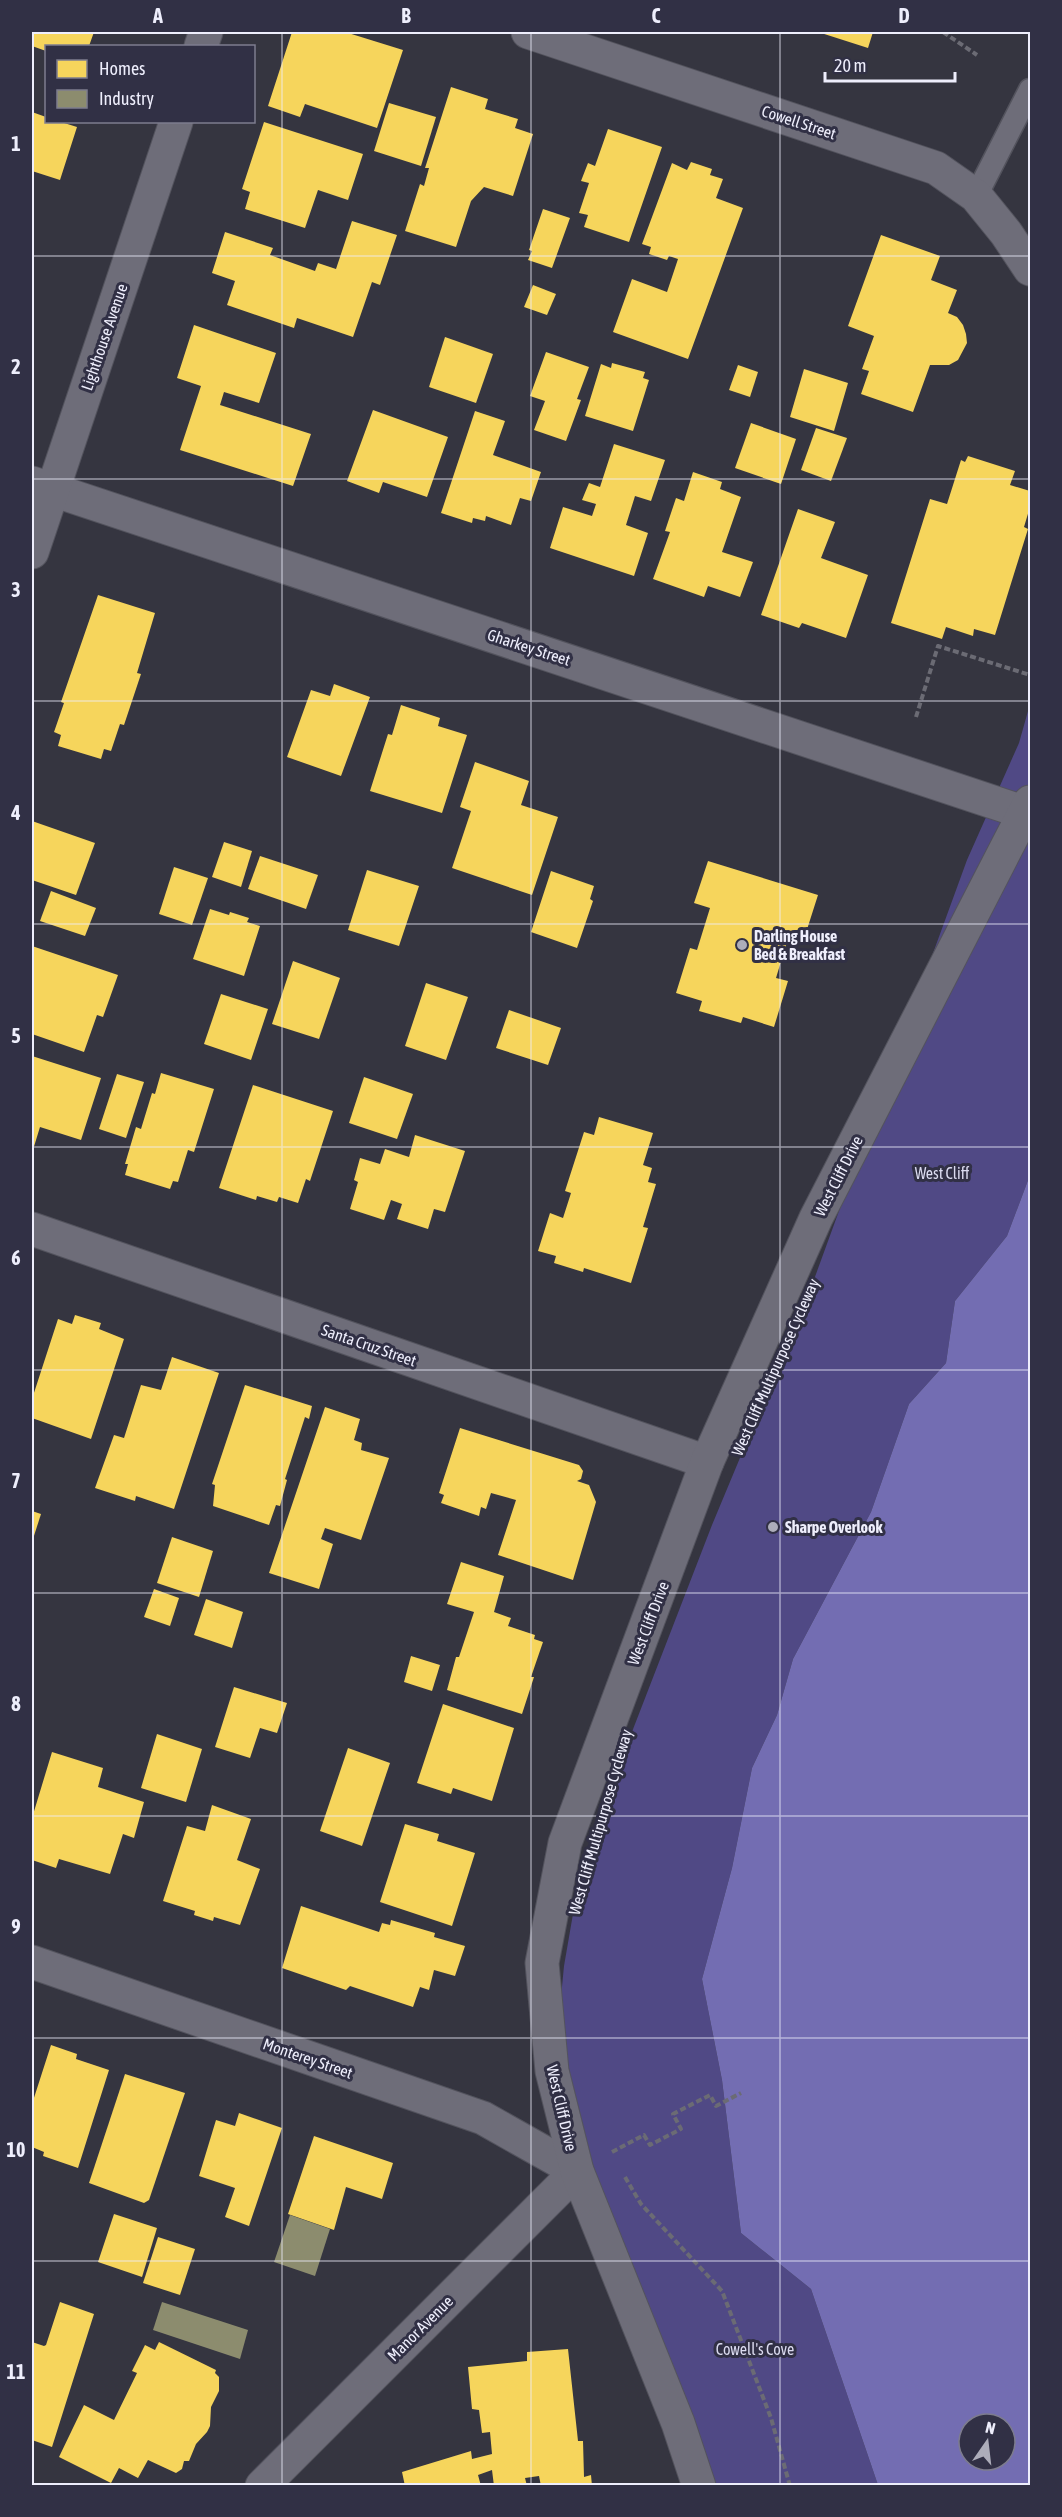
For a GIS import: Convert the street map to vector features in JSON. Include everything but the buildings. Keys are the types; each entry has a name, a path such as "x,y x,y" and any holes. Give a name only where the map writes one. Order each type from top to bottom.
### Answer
{"street":[{"name":"Cowell Street","path":"528,32 936,168 976,196 1006,233 1030,269"},
{"name":"Lighthouse Avenue","path":"32,552 42,486 176,123"},
{"name":"Gharkey Street","path":"42,486 1028,808"},
{"name":"West Cliff Drive","path":"699,2486 678,2423 577,2171 552,2071 542,1964 565,1844 707,1462 816,1218 1028,808"},
{"name":"Santa Cruz Street","path":"32,1229 707,1462"},
{"name":"Monterey Street","path":"32,1962 483,2118 577,2171"},
{"name":"Manor Avenue","path":"262,2486 577,2171"}],"lane":[{"path":"976,196 1030,90"}],"path":[{"path":"943,32 977,55"},
{"path":"916,717 938,646 1030,675"},
{"path":"607,2143 610,2154 644,2135 650,2145 681,2129 673,2114 710,2094 716,2106 741,2093"},
{"path":"622,2174 641,2204 723,2291 771,2418 790,2486"}],"green space":[{"name":"West Cliff","path":"1030,704 1030,1175 1007,1236 955,1301 946,1363 909,1404 871,1512 793,1659 777,1715 752,1768 732,1868 702,1979 722,2080 741,2233 811,2289 878,2485 712,2485 561,2109 556,2049 564,1966 578,1885 630,1737 712,1525 812,1285 967,860 1019,743"}],"shaded area":[{"path":"1030,1175 1030,2485 878,2485 811,2289 741,2233 722,2080 702,1979 732,1868 752,1768 777,1715 793,1659 871,1512 909,1404 946,1363 955,1301 1007,1236"}],"place":[{"name":"Darling House Bed & Breakfast","path":"742,945"},
{"name":"Sharpe Overlook","path":"773,1527"}],"park label":[{"name":"Cowell's Cove","path":"755,2349"}]}
